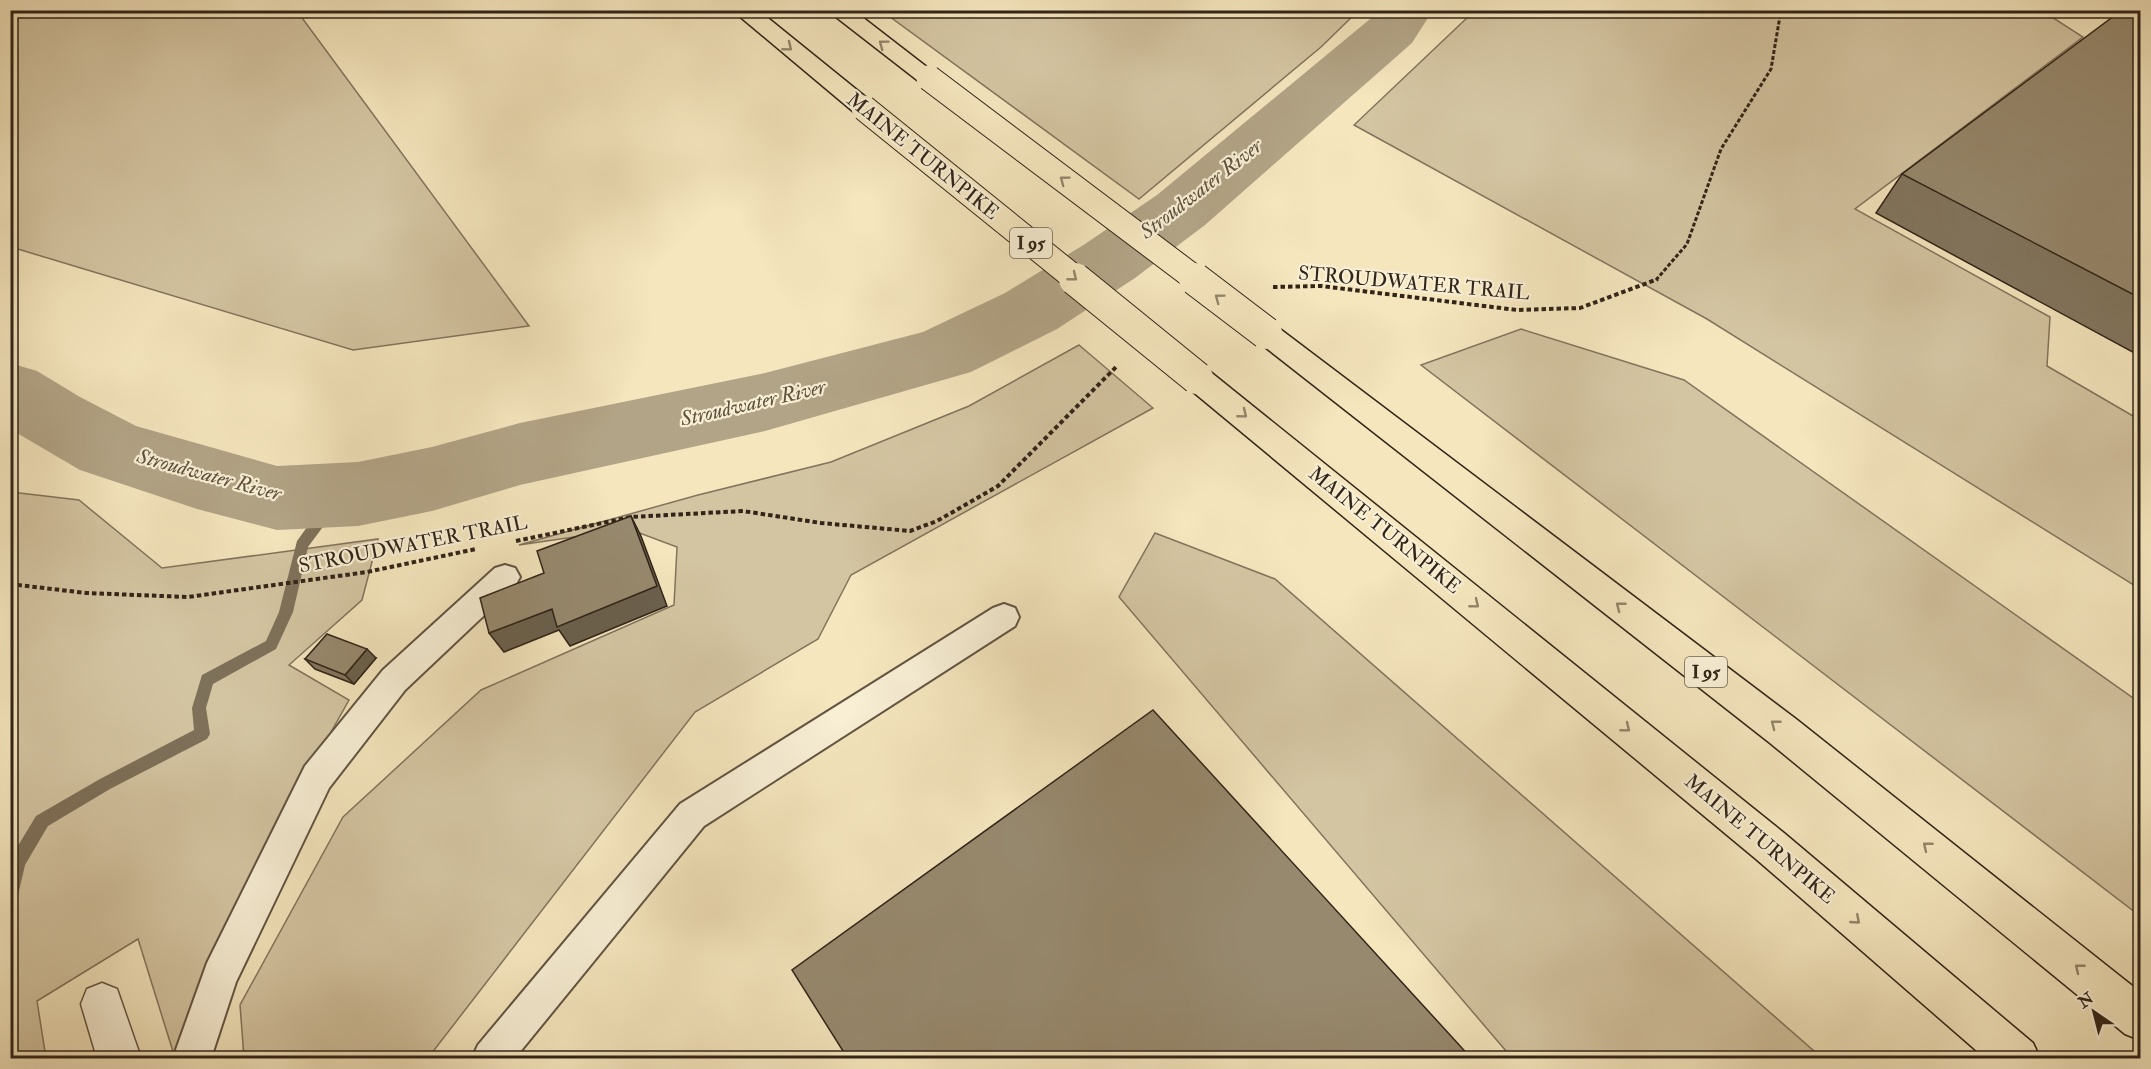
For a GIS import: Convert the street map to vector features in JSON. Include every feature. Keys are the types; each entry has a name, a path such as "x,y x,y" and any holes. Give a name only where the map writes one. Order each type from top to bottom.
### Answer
{"highway":[{"name":"MAINE TURNPIKE","path":"743,10 1761,838 2018,1059"},
{"name":"I 95","path":"838,10 1266,333 1783,731 2140,1019"}],"street":[{"path":"102,1004 119,1059"}],"lane":[{"path":"192,1059 220,976 317,777 394,680 505,577"},
{"path":"491,1059 692,815 1004,617"}],"path":[{"name":"STROUDWATER TRAIL","path":"1263,287 1321,286 1517,310 1581,308 1655,282 1687,244 1721,149 1771,69 1781,10"},
{"name":"STROUDWATER TRAIL","path":"505,543 631,517 743,511 820,523 910,531 936,521 998,486 1122,360"},
{"name":"STROUDWATER TRAIL","path":"10,584 86,593 188,597 367,572 482,548"}],"shaded area":[{"path":"2041,10 2083,37 1855,209 2050,317 2047,366 2140,420 2140,589 1707,319 1354,125 1469,16 1469,11"},
{"path":"10,11 297,11 529,326 353,350 11,247"},
{"path":"882,11 1358,11 1321,47 1139,199"},
{"path":"1521,329 1684,380 2140,703 2140,916 1421,365"},
{"path":"1079,345 1153,408 851,575 818,639 695,712 428,1058 244,1058 240,1005 343,817 481,690 674,605 677,547 629,529 519,545 698,495 831,462 969,406"},
{"path":"11,492 79,500 162,568 378,539 362,600 289,665 349,700 271,839 175,1058 138,939 37,1001 46,1058 11,1058"},
{"path":"1155,533 1275,579 1822,1058 1512,1058 1119,597"}],"building":[{"path":"2122,10 2140,10 2140,298 1902,174"},
{"path":"631,516 657,586 557,627 552,609 489,633 480,598 544,573 537,551"},
{"path":"327,634 367,649 345,675 305,659"},
{"path":"1153,710 1472,1059 848,1059 792,970"}],"waterway":[{"name":"Stroudwater River","path":"10,391 52,418 108,448 197,477 277,498 358,494 432,479 520,454 765,402 945,353 1031,311 1110,261 1181,210 1391,31 1405,10"},
{"path":"10,898 17,863 42,821 105,784 202,734 199,708 207,680 271,645 286,612 302,545 320,520 358,494"}]}
